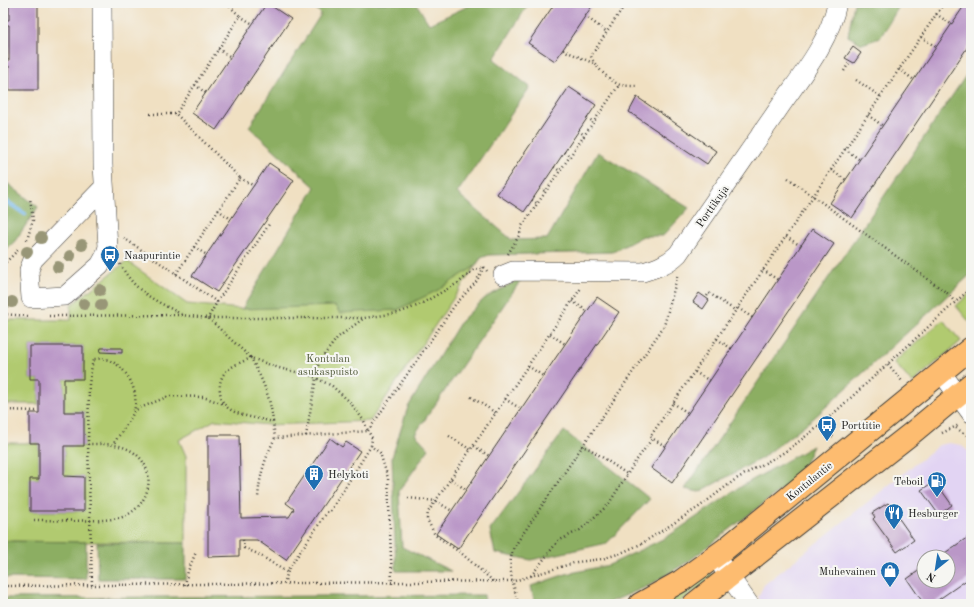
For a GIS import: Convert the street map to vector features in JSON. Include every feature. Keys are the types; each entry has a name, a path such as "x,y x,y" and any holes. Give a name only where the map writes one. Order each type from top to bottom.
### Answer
{"main road":[{"name":"Kontulantie","path":"640,604 681,581 715,556 971,348"},
{"path":"694,604 730,577 964,389"}],"street":[{"path":"102,3 104,187 113,233 105,256 100,265 65,296 31,298 29,270 33,260 104,187"},
{"name":"Porttikuja","path":"505,266 513,271 643,272 660,267 678,254 817,52 830,26 837,3"},
{"path":"941,372 964,389 971,413"},
{"path":"715,556 749,604"}],"path":[{"path":"226,3 240,16 253,24"},
{"path":"626,3 591,56 593,63 598,69 619,84 636,86"},
{"path":"531,577 558,541 580,530 608,505 627,474 652,439 650,437 944,3"},
{"path":"936,14 951,24"},
{"path":"176,114 240,16"},
{"path":"585,16 607,32"},
{"path":"921,37 936,47"},
{"path":"218,49 231,57"},
{"path":"563,50 593,63"},
{"path":"844,71 849,62"},
{"path":"899,70 914,80"},
{"path":"856,80 881,96"},
{"path":"484,267 488,271 505,266 520,234 522,226 619,84"},
{"path":"195,85 206,93"},
{"path":"150,114 176,114 240,178 254,186"},
{"path":"868,115 883,126"},
{"path":"587,118 594,122"},
{"path":"578,131 585,135"},
{"path":"845,149 860,160"},
{"path":"564,152 570,156"},
{"path":"554,167 560,171"},
{"path":"831,170 846,180"},
{"path":"176,274 240,178"},
{"path":"788,178 947,294 955,302"},
{"path":"540,188 546,192"},
{"path":"26,242 33,220 30,198"},
{"path":"532,200 538,204"},
{"path":"218,210 231,219"},
{"path":"208,318 217,302 270,223"},
{"path":"113,233 217,302"},
{"path":"786,237 801,246"},
{"path":"194,247 207,255"},
{"path":"3,265 18,250"},
{"path":"118,261 127,276 142,293 181,314"},
{"path":"42,316 181,314 208,318 364,318 398,313 417,306 458,283 474,270 484,267"},
{"path":"368,431 455,305 476,282 484,267"},
{"path":"518,604 510,567 510,556 514,547 581,446 664,326 678,282 679,270"},
{"path":"763,270 778,280"},
{"path":"493,582 461,553 435,535 427,519 428,512 592,271"},
{"path":"3,586 392,584 514,581 577,562 609,557 641,544 694,511 736,479 785,452 822,424 971,288"},
{"path":"706,296 709,293 753,318"},
{"path":"572,301 587,311"},
{"path":"3,314 34,316"},
{"path":"208,318 251,358 267,392 271,405 275,438 267,454 259,483 258,499"},
{"path":"312,376 325,354 337,338 364,318"},
{"path":"550,334 565,344"},
{"path":"717,339 732,349"},
{"path":"225,404 219,387 224,374 236,365 251,358 279,368 312,376 332,386 342,393 364,421 372,438 371,446 340,497 331,510 328,511 288,573 284,584"},
{"path":"92,585 88,444 89,384 93,359 106,359 116,364 131,379 135,401 134,411 113,445"},
{"path":"888,364 904,384"},
{"path":"528,366 543,376"},
{"path":"695,372 710,381"},
{"path":"306,436 316,378"},
{"path":"134,411 168,396 203,397 225,404 235,412 273,422"},
{"path":"471,398 496,413"},
{"path":"505,400 521,409"},
{"path":"673,403 688,413"},
{"path":"3,410 39,411"},
{"path":"822,424 833,437"},
{"path":"956,428 971,438"},
{"path":"275,438 368,431"},
{"path":"449,436 471,450"},
{"path":"652,439 665,446"},
{"path":"34,520 90,520 123,517 134,511 141,504 149,488 148,476 142,462 133,452 113,445 88,444"},
{"path":"371,446 380,453 388,478 392,584"},
{"path":"474,446 489,456"},
{"path":"581,446 590,449 627,474"},
{"path":"451,479 466,490"},
{"path":"408,498 436,501 452,511"},
{"path":"243,540 244,548 258,554 288,573"},
{"path":"185,585 188,571 196,552"}],"shaded area":[{"path":"949,443 961,445 971,454 971,604 762,604 758,597 764,585 939,445"}],"green space":[{"path":"310,3 416,3 429,24 475,3 529,3 494,59 530,87 457,193 512,240 547,239 598,152 689,208 663,236 643,236 613,252 489,255 481,258 474,267 438,290 397,310 340,313 335,306 242,309 315,187 249,127 321,14"},
{"path":"854,3 901,3 880,38 862,44 848,36"},
{"path":"971,68 971,274 815,417 762,458 699,492 685,489"},
{"path":"3,180 38,207 15,241 3,254"},
{"name":"Kontulan asukaspuisto","path":"481,258 370,421 269,425 215,420 179,440 186,456 186,543 3,541 3,443 39,443 39,479 30,479 30,511 84,511 84,477 64,476 64,446 84,446 84,412 64,412 64,379 83,379 83,346 30,346 30,379 39,379 39,404 3,404 3,320 71,320 71,305 127,261 187,304 242,309"},
{"path":"523,277 415,434 429,449 399,491 402,547 451,571 396,571 392,457 408,407 461,321 485,298"},
{"path":"971,292 971,324 956,306"},
{"path":"943,320 961,341 912,383 894,362"},
{"path":"564,431 650,499 607,543 531,560 495,553 490,530"},
{"path":"813,446 800,475 689,561 648,586 606,604 535,604 531,586 566,574 609,565 667,537 745,484"},
{"path":"3,541 86,542 86,579 3,578"},
{"path":"97,543 186,543 186,579 98,579"},
{"path":"709,573 717,576 676,604 656,604"},
{"path":"484,595 485,604 5,604 6,598"}],"building":[{"path":"9,3 38,3 38,90 9,90 9,66 5,66 5,60 9,60 9,25 5,25 5,20 9,20"},
{"path":"267,3 291,19 216,130 192,113"},
{"path":"555,3 594,3 555,61 528,43"},
{"path":"966,3 971,3 971,42 852,218 830,203"},
{"path":"853,47 861,53 854,63 845,58"},
{"path":"569,87 596,105 524,212 497,194"},
{"path":"637,97 716,151 707,164 629,112"},
{"path":"269,163 294,180 217,292 192,276"},
{"path":"812,229 834,244 672,483 651,468"},
{"path":"699,293 709,300 703,309 693,302"},
{"path":"597,297 619,312 458,549 436,534"},
{"path":"30,346 83,346 83,379 64,379 64,412 84,412 84,446 64,446 64,476 84,477 84,511 30,511 30,479 39,479 39,443 30,443 30,413 39,413 39,379 30,379"},
{"path":"101,348 122,348 122,353 100,352"},
{"name":"Helykoti","path":"208,435 239,435 241,518 289,517 294,509 286,503 330,438 342,447 346,442 360,451 286,560 257,540 239,540 239,556 208,557"},
{"name":"Teboil","path":"935,481 952,505 939,515 921,490"},
{"name":"Hesburger","path":"888,503 914,540 897,552 873,519 875,517 872,513"},
{"path":"971,535 971,577 956,587 956,549 951,549"},
{"path":"916,573 916,589 954,589 932,604 924,604 907,579"}],"waterway":[{"path":"3,199 25,214"}],"place":[{"name":"Naapurintie","path":"110,272"},
{"name":"Porttitie","path":"827,442"},
{"name":"Helykoti","path":"314,491"},
{"name":"Teboil","path":"937,498"},
{"name":"Hesburger","path":"894,530"},
{"name":"Muhevainen","path":"890,588"}]}
